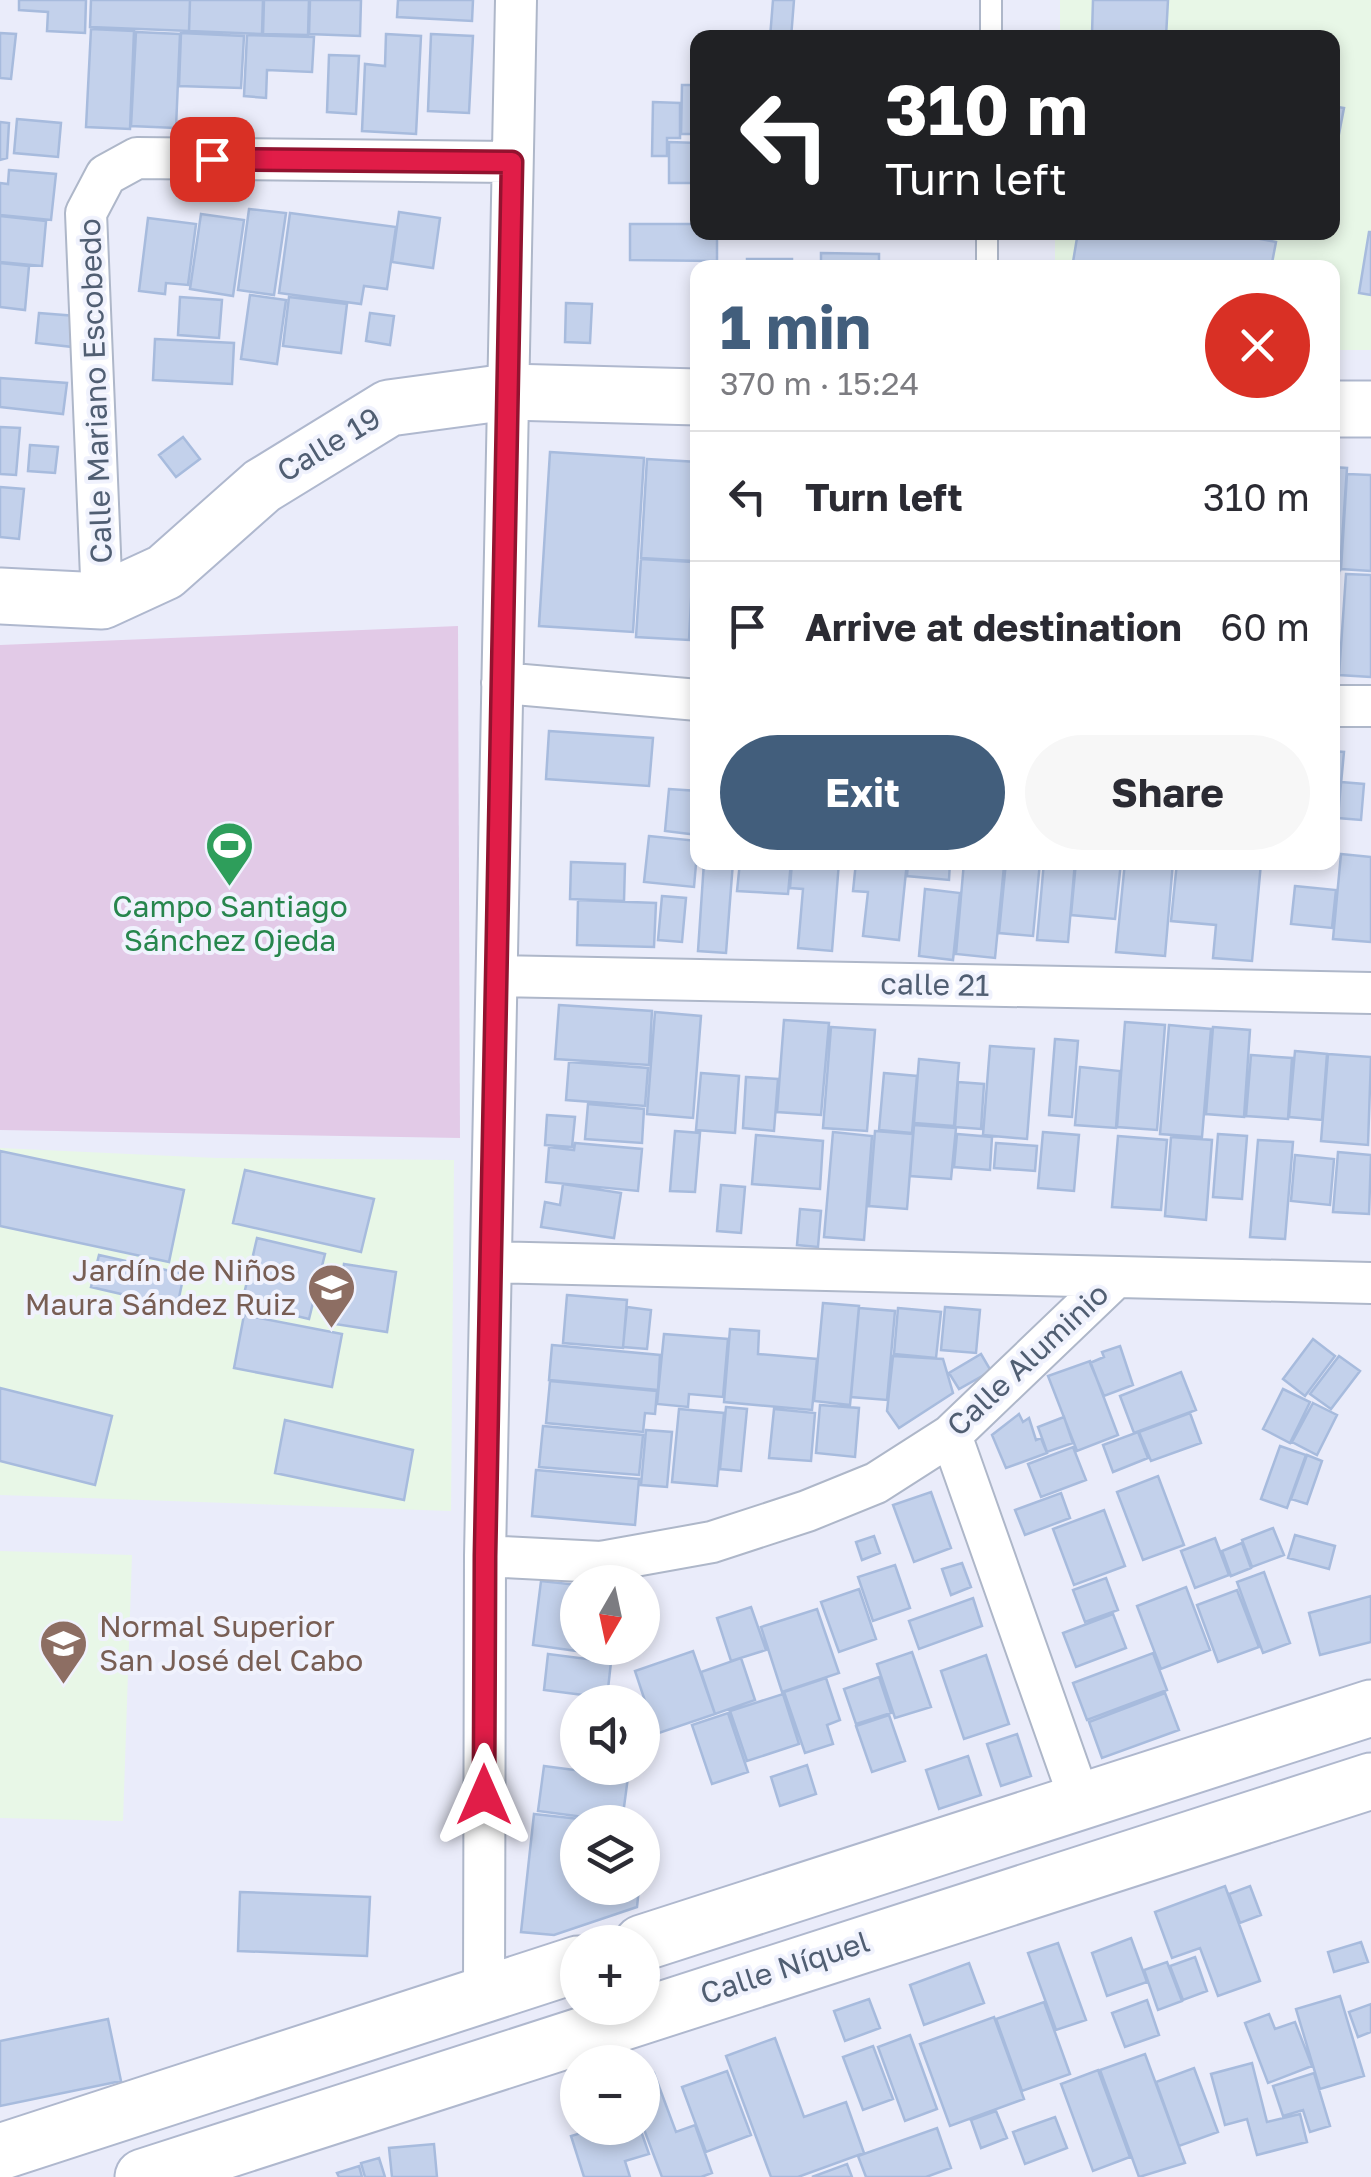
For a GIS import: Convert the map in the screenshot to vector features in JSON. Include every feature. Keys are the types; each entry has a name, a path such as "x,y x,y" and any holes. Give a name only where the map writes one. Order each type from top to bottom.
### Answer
{"street":[{"path":"484,1994 485,1556 516,0"},
{"name":"Calle Mariano Escobedo","path":"102,601 86,213 106,175 137,158 512,162"},
{"name":"Calle 19","path":"0,596 102,601 165,572 262,486 389,408 508,392 690,397"},
{"path":"1340,409 1371,409"},
{"path":"502,682 690,699"},
{"path":"1340,706 1371,706"},
{"name":"calle 21","path":"498,976 1371,993"},
{"path":"490,1262 1371,1283"},
{"name":"Calle Aluminio","path":"485,1556 601,1562 712,1542 876,1483 952,1436 1116,1277"},
{"path":"952,1436 1080,1803"},
{"path":"660,1937 1371,1708"},
{"name":"Calle Níquel","path":"143,2177 1371,1780"},
{"path":"0,2152 560,1970"}],"lane":[{"path":"991,0 991,30"}],"shaded area":[{"path":"1060,0 1371,0 1371,350 1340,350 1340,260 1055,260 1055,240 1340,240 1340,30 1060,30"},
{"name":"Campo Santiago Sánchez Ojeda","path":"458,626 460,1138 0,1130 0,645"},
{"path":"0,1148 216,1158 454,1160 451,1511 0,1495"},
{"name":"Normal Superior San José del Cabo","path":"0,1551 132,1555 123,1821 0,1818"}],"building":[{"path":"19,0 86,0 85,33 47,31 48,12 19,10"},
{"path":"91,0 190,0 189,31 90,27"},
{"path":"190,0 263,0 262,34 189,31"},
{"path":"264,0 309,0 308,35 263,34"},
{"path":"310,0 361,0 360,36 309,34"},
{"path":"398,0 473,0 472,21 397,17"},
{"path":"773,0 794,0 792,30 771,30"},
{"path":"1093,0 1168,0 1166,30 1092,30"},
{"path":"91,29 134,31 130,129 86,127"},
{"path":"136,32 180,34 176,128 131,126"},
{"path":"0,33 16,34 11,79 0,78"},
{"path":"181,33 244,36 241,88 179,86"},
{"path":"386,34 421,36 416,134 362,131 365,64 385,66"},
{"path":"431,34 473,36 469,113 428,111"},
{"path":"247,35 314,37 312,72 267,70 266,98 244,96"},
{"path":"329,55 359,56 356,114 327,112"},
{"path":"682,85 690,85 690,134 681,134"},
{"path":"653,102 680,103 680,138 667,138 667,156 652,156"},
{"path":"17,119 61,123 58,157 14,153"},
{"path":"0,122 9,123 7,158 0,160"},
{"path":"669,142 690,143 690,183 669,183"},
{"path":"9,170 56,174 51,220 0,215 0,183 8,184"},
{"path":"249,209 286,213 274,295 238,290"},
{"path":"399,212 440,218 433,268 392,262"},
{"path":"290,213 396,227 387,289 364,286 361,304 279,293"},
{"path":"201,214 244,220 233,296 190,289"},
{"path":"0,216 46,221 42,266 0,262"},
{"path":"148,218 196,224 188,285 166,283 165,294 139,291"},
{"path":"630,224 690,224 690,240 717,240 717,260 630,260"},
{"path":"1371,232 1371,295 1359,293"},
{"path":"1077,240 1276,242 1273,260 1073,260"},
{"path":"821,253 879,254 879,260 821,260"},
{"path":"0,263 29,266 25,310 0,307"},
{"path":"250,295 286,300 277,364 241,359"},
{"path":"180,297 222,300 219,338 178,335"},
{"path":"289,297 347,304 341,353 283,346"},
{"path":"566,303 592,304 590,343 565,342"},
{"path":"39,313 76,316 73,347 36,343"},
{"path":"370,313 394,316 390,345 366,341"},
{"path":"155,339 234,343 232,384 153,380"},
{"path":"0,378 67,383 63,414 0,407"},
{"path":"0,427 20,428 16,475 0,474"},
{"path":"183,437 200,459 176,477 159,455"},
{"path":"30,445 58,447 55,473 28,471"},
{"path":"550,452 644,458 633,632 539,626"},
{"path":"647,459 690,462 690,561 641,558"},
{"path":"1340,468 1347,468 1340,570"},
{"path":"1347,474 1371,475 1371,571 1341,569"},
{"path":"0,487 24,489 19,539 0,537"},
{"path":"641,559 690,562 689,640 636,637"},
{"path":"1346,574 1371,575 1371,677 1340,675"},
{"path":"549,731 653,738 649,786 546,779"},
{"path":"1340,752 1344,752 1340,794"},
{"path":"1341,782 1364,784 1361,820 1340,818"},
{"path":"669,789 690,790 690,834 665,831"},
{"path":"649,836 690,840 694,887 644,882"},
{"path":"1341,854 1371,857 1371,942 1333,939"},
{"path":"571,862 625,864 624,901 570,899"},
{"path":"703,870 732,870 726,953 698,951"},
{"path":"739,870 790,870 788,894 737,891"},
{"path":"791,870 838,870 832,951 798,948 803,889 790,888"},
{"path":"855,870 906,870 899,940 863,936 868,892 853,891"},
{"path":"907,870 950,870 949,880 907,876"},
{"path":"963,870 1004,870 995,958 956,954"},
{"path":"1005,870 1039,870 1033,936 999,933"},
{"path":"1043,870 1074,870 1068,942 1037,940"},
{"path":"1075,870 1120,870 1115,919 1071,915"},
{"path":"1124,870 1172,870 1165,956 1116,952"},
{"path":"1176,870 1260,870 1252,961 1213,958 1216,925 1171,921"},
{"path":"1295,886 1336,890 1332,928 1291,924"},
{"path":"925,889 960,893 953,960 919,956"},
{"path":"662,896 686,898 682,942 658,940"},
{"path":"578,900 656,903 654,947 577,945"},
{"path":"559,1005 652,1011 649,1065 555,1059"},
{"path":"655,1012 701,1016 693,1118 647,1114"},
{"path":"784,1020 829,1023 821,1115 777,1112"},
{"path":"1125,1022 1165,1025 1157,1130 1117,1127"},
{"path":"1169,1025 1211,1029 1202,1137 1160,1134"},
{"path":"831,1027 875,1030 867,1131 823,1128"},
{"path":"1213,1027 1250,1030 1244,1117 1206,1114"},
{"path":"1055,1039 1078,1041 1072,1117 1049,1115"},
{"path":"990,1046 1034,1049 1027,1139 983,1135"},
{"path":"1295,1051 1327,1054 1322,1120 1289,1117"},
{"path":"1328,1054 1371,1057 1368,1145 1321,1141"},
{"path":"1251,1055 1292,1058 1288,1119 1246,1116"},
{"path":"919,1059 959,1063 954,1126 914,1123"},
{"path":"569,1062 648,1068 645,1106 566,1100"},
{"path":"1080,1067 1120,1071 1116,1128 1075,1125"},
{"path":"701,1073 739,1076 735,1133 696,1130"},
{"path":"884,1073 917,1076 912,1133 879,1130"},
{"path":"746,1077 778,1079 774,1131 743,1128"},
{"path":"958,1082 984,1084 981,1129 955,1127"},
{"path":"588,1104 644,1109 642,1143 585,1139"},
{"path":"547,1115 575,1117 572,1147 545,1145"},
{"path":"914,1125 956,1128 951,1179 910,1176"},
{"path":"675,1131 700,1133 695,1192 670,1191"},
{"path":"875,1131 913,1134 907,1209 869,1206"},
{"path":"833,1132 872,1136 864,1240 824,1237"},
{"path":"1043,1132 1079,1135 1074,1191 1038,1188"},
{"path":"957,1134 992,1137 990,1170 954,1167"},
{"path":"1218,1134 1247,1136 1242,1199 1213,1197"},
{"path":"756,1135 823,1141 820,1189 752,1184"},
{"path":"1118,1136 1167,1140 1161,1210 1112,1207"},
{"path":"1171,1137 1212,1140 1206,1220 1165,1216"},
{"path":"1258,1140 1293,1142 1285,1239 1250,1237"},
{"path":"575,1143 642,1149 638,1191 546,1182 549,1147 574,1150"},
{"path":"996,1143 1037,1146 1035,1171 994,1168"},
{"path":"0,1151 184,1190 169,1262 0,1226"},
{"path":"1338,1152 1371,1155 1369,1214 1333,1212"},
{"path":"1295,1155 1334,1159 1330,1205 1291,1201"},
{"path":"245,1170 374,1199 361,1252 233,1223"},
{"path":"563,1184 621,1193 614,1238 541,1227 545,1202 560,1205"},
{"path":"721,1185 745,1187 741,1233 717,1231"},
{"path":"800,1209 821,1211 818,1247 797,1245"},
{"path":"257,1238 325,1254 309,1319 242,1303"},
{"path":"99,1255 184,1274 177,1307 91,1287"},
{"path":"344,1264 396,1272 387,1332 335,1324"},
{"path":"567,1295 627,1300 623,1348 563,1343"},
{"path":"823,1303 859,1306 850,1405 814,1401"},
{"path":"627,1307 651,1310 647,1349 623,1347"},
{"path":"945,1307 980,1310 976,1353 941,1350"},
{"path":"859,1308 895,1311 887,1400 851,1397"},
{"path":"898,1308 941,1312 936,1358 894,1354"},
{"path":"244,1315 342,1334 332,1387 234,1368"},
{"path":"730,1329 759,1331 758,1354 817,1359 812,1410 724,1402"},
{"path":"664,1334 728,1339 723,1397 689,1394 688,1407 657,1404"},
{"path":"1313,1339 1335,1356 1305,1396 1283,1379"},
{"path":"552,1345 660,1355 658,1390 549,1380"},
{"path":"1120,1346 1133,1385 1104,1396 1090,1363 1104,1357 1102,1352"},
{"path":"981,1354 991,1371 959,1389 949,1373"},
{"path":"893,1356 943,1359 953,1393 899,1428 887,1411"},
{"path":"1339,1356 1360,1371 1331,1409 1310,1394"},
{"path":"1090,1361 1118,1435 1077,1451 1048,1376"},
{"path":"1181,1372 1196,1410 1134,1433 1120,1396"},
{"path":"550,1381 657,1391 655,1414 645,1413 643,1432 546,1423"},
{"path":"0,1388 112,1416 95,1485 0,1461"},
{"path":"1283,1389 1310,1402 1290,1443 1263,1429"},
{"path":"1313,1403 1337,1415 1317,1455 1292,1442"},
{"path":"820,1405 859,1408 855,1457 816,1453"},
{"path":"726,1407 747,1409 741,1471 720,1469"},
{"path":"679,1409 724,1413 717,1486 672,1482"},
{"path":"774,1409 815,1413 811,1461 769,1458"},
{"path":"1190,1413 1201,1443 1151,1461 1139,1432"},
{"path":"1019,1414 1023,1422 1029,1418 1036,1440 1041,1438 1047,1453 1006,1468 992,1435"},
{"path":"1064,1417 1073,1443 1047,1452 1038,1427"},
{"path":"285,1420 413,1450 404,1500 275,1473"},
{"path":"543,1426 643,1435 639,1475 539,1467"},
{"path":"646,1430 672,1432 667,1487 641,1485"},
{"path":"1138,1432 1148,1458 1113,1472 1103,1445"},
{"path":"1280,1446 1306,1455 1287,1508 1261,1499"},
{"path":"1073,1447 1086,1480 1041,1497 1028,1464"},
{"path":"1307,1455 1322,1461 1307,1504 1291,1499"},
{"path":"536,1470 639,1479 635,1525 532,1516"},
{"path":"1158,1476 1184,1545 1143,1560 1117,1492"},
{"path":"931,1492 951,1548 914,1562 893,1505"},
{"path":"1061,1493 1070,1518 1025,1535 1015,1510"},
{"path":"1104,1510 1125,1566 1074,1585 1053,1529"},
{"path":"1273,1528 1284,1555 1252,1567 1242,1540"},
{"path":"1295,1535 1335,1546 1329,1569 1288,1558"},
{"path":"874,1536 880,1553 862,1560 856,1542"},
{"path":"1215,1538 1229,1575 1195,1588 1181,1551"},
{"path":"1242,1543 1251,1568 1231,1576 1222,1551"},
{"path":"962,1563 971,1587 951,1595 942,1569"},
{"path":"895,1565 910,1608 873,1621 858,1577"},
{"path":"1264,1572 1290,1643 1263,1653 1237,1582"},
{"path":"1106,1578 1118,1610 1085,1622 1073,1590"},
{"path":"541,1581 560,1583 560,1649 533,1645"},
{"path":"1186,1587 1210,1650 1161,1669 1137,1606"},
{"path":"859,1589 876,1639 839,1652 821,1602"},
{"path":"1237,1590 1259,1647 1218,1662 1197,1605"},
{"path":"1371,1596 1371,1642 1320,1655 1309,1613"},
{"path":"973,1598 982,1626 919,1649 909,1621"},
{"path":"751,1607 766,1650 731,1661 717,1618"},
{"path":"817,1609 839,1673 782,1692 761,1627"},
{"path":"1113,1614 1126,1648 1076,1667 1063,1633"},
{"path":"693,1651 715,1714 660,1733 660,1685 640,1685 635,1671"},
{"path":"912,1652 931,1707 895,1718 877,1664"},
{"path":"1153,1653 1167,1690 1087,1720 1073,1683"},
{"path":"548,1654 560,1656 560,1665 611,1665 608,1685 560,1685 560,1692 544,1690"},
{"path":"986,1655 1009,1724 964,1739 941,1671"},
{"path":"741,1658 755,1700 715,1714 701,1672"},
{"path":"879,1677 891,1713 856,1724 844,1689"},
{"path":"826,1678 840,1720 827,1725 833,1744 805,1753 784,1692"},
{"path":"1165,1693 1179,1730 1102,1758 1089,1722"},
{"path":"783,1694 799,1744 747,1761 730,1711"},
{"path":"728,1713 748,1772 712,1784 692,1725"},
{"path":"889,1715 905,1761 872,1772 856,1726"},
{"path":"1017,1734 1031,1776 1001,1786 987,1744"},
{"path":"968,1756 981,1795 939,1809 926,1770"},
{"path":"807,1765 816,1794 780,1806 771,1777"},
{"path":"544,1766 560,1768 560,1785 627,1785 624,1805 560,1805 560,1814 538,1811"},
{"path":"534,1814 560,1817 560,1905 637,1907 584,1925 560,1925 560,1933 554,1935 521,1932"},
{"path":"1225,1886 1260,1981 1218,1996 1200,1948 1172,1958 1155,1912"},
{"path":"1250,1886 1261,1915 1240,1923 1229,1894"},
{"path":"240,1892 370,1897 367,1956 238,1951"},
{"path":"1131,1938 1147,1982 1107,1996 1092,1953"},
{"path":"1361,1942 1368,1962 1334,1972 1328,1952"},
{"path":"1058,1943 1086,2020 1056,2030 1028,1953"},
{"path":"1195,1957 1207,1991 1183,2000 1170,1966"},
{"path":"1167,1962 1182,2001 1158,2010 1144,1970"},
{"path":"969,1963 984,2003 924,2025 910,1985"},
{"path":"1340,1996 1364,2076 1320,2089 1296,2009"},
{"path":"869,1999 880,2028 845,2041 834,2011"},
{"path":"1147,2000 1159,2035 1125,2047 1112,2013"},
{"path":"1044,2002 1070,2074 1022,2091 996,2019"},
{"path":"1371,2004 1371,2032 1358,2037 1349,2012"},
{"path":"1269,2014 1275,2029 1295,2022 1312,2066 1268,2083 1245,2023"},
{"path":"994,2017 1024,2099 950,2126 920,2044"},
{"path":"108,2019 121,2081 0,2106 0,2041"},
{"path":"910,2035 937,2109 905,2121 878,2047"},
{"path":"775,2038 804,2117 846,2102 864,2153 798,2177 771,2177 726,2056"},
{"path":"873,2046 893,2099 863,2110 843,2057"},
{"path":"1145,2054 1185,2163 1139,2177 1100,2070"},
{"path":"1252,2063 1267,2122 1300,2114 1307,2142 1257,2155 1247,2119 1225,2125 1211,2074"},
{"path":"1194,2068 1218,2132 1179,2146 1156,2082"},
{"path":"1098,2070 1130,2157 1093,2171 1061,2084"},
{"path":"727,2071 751,2135 706,2152 682,2087"},
{"path":"1314,2073 1330,2126 1310,2132 1303,2110 1283,2116 1273,2086"},
{"path":"660,2089 676,2132 695,2125 712,2173 701,2177 662,2177 650,2145 660,2145"},
{"path":"996,2111 1007,2138 981,2148 971,2120"},
{"path":"1055,2117 1067,2148 1025,2164 1013,2132"},
{"path":"937,2128 951,2168 926,2177 866,2177 858,2156"},
{"path":"434,2144 437,2177 392,2177 389,2148"},
{"path":"574,2145 646,2145 649,2154 625,2161 630,2177 584,2177"},
{"path":"379,2158 385,2177 365,2177 361,2163"},
{"path":"847,2164 852,2177 812,2177"},
{"path":"359,2166 362,2177 339,2177 337,2173"}],"place":[{"name":"Campo Santiago Sánchez Ojeda","path":"230,888"},
{"name":"Jardín de Niños Maura Sández Ruiz","path":"331,1330"},
{"name":"Normal Superior San José del Cabo","path":"64,1686"}],"route":[{"path":"212,159 512,162 490,1262 484,1795"}]}
